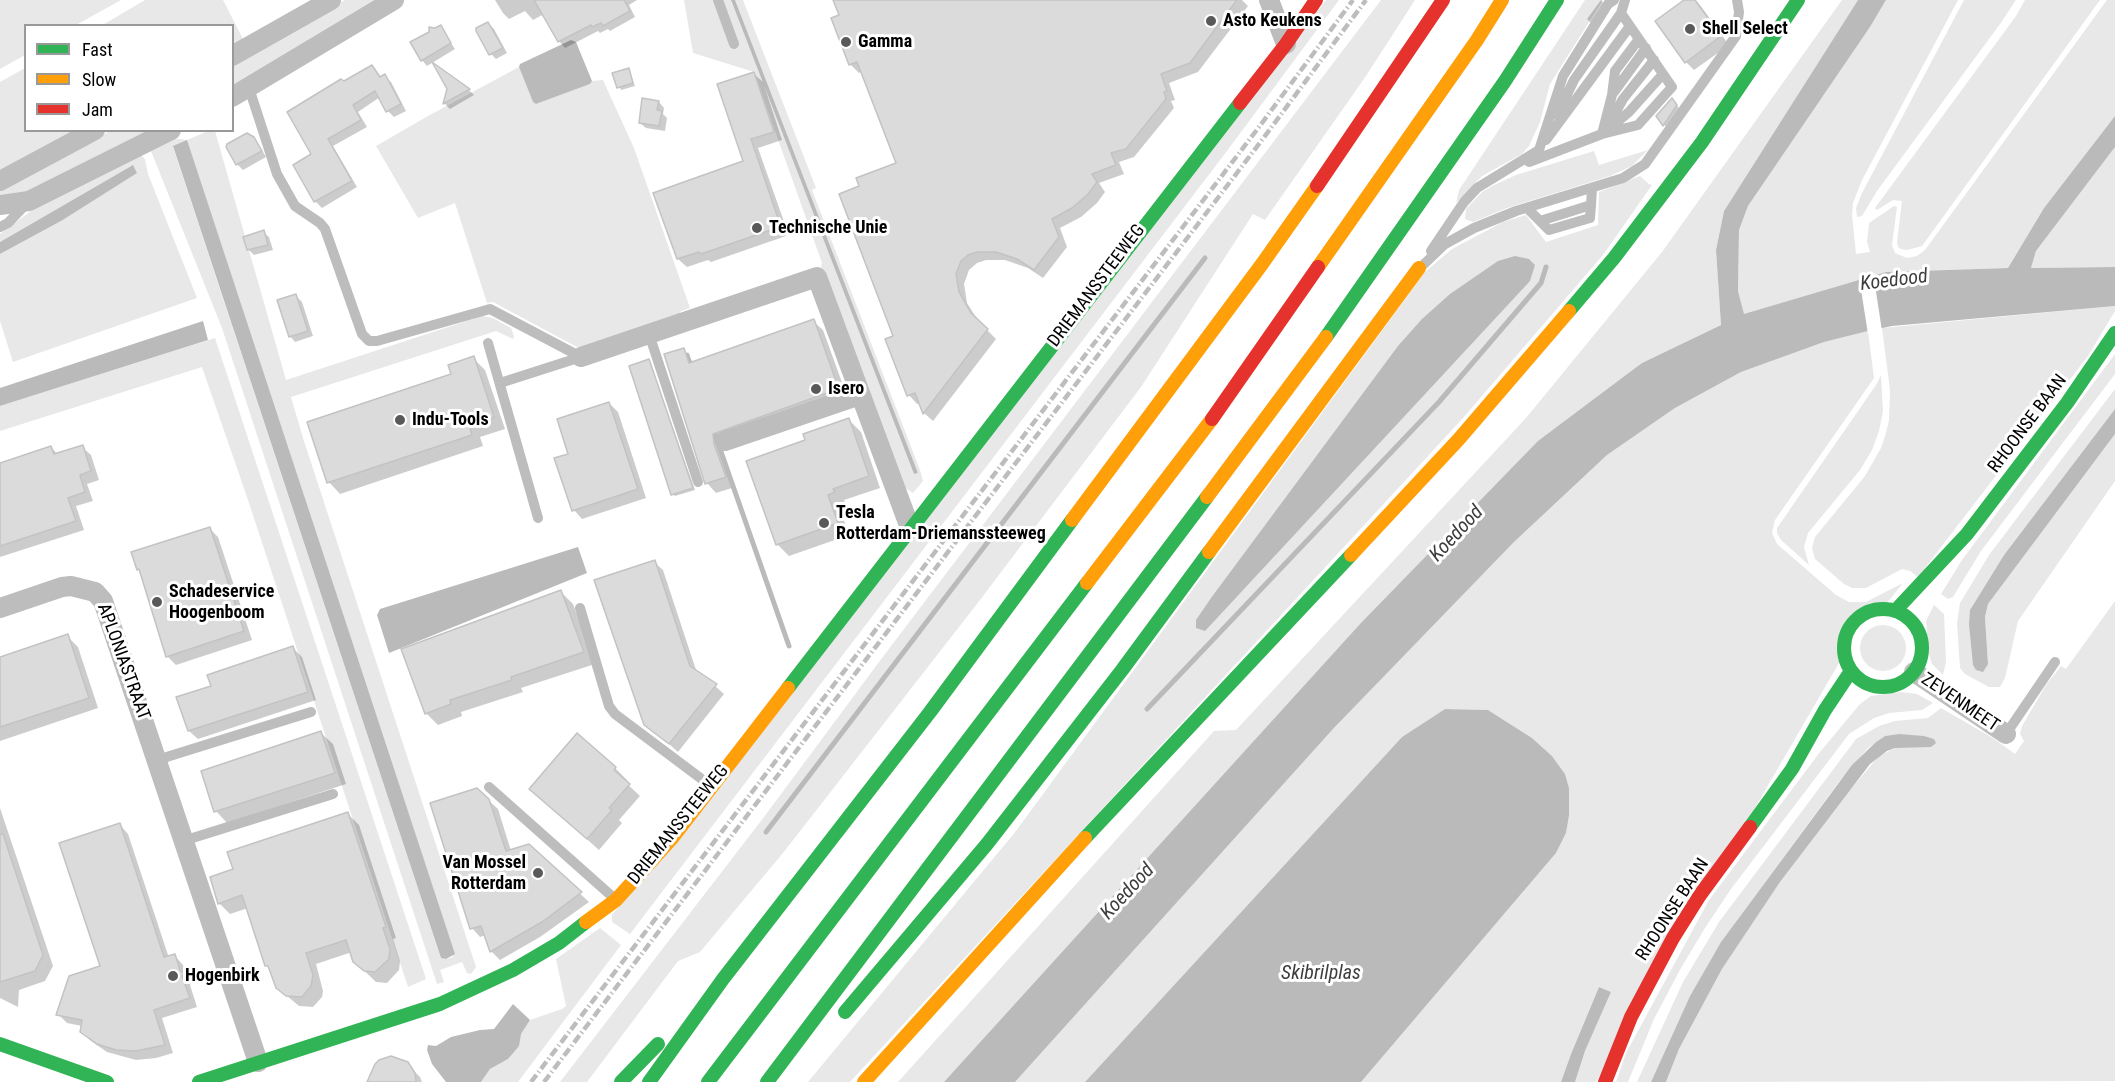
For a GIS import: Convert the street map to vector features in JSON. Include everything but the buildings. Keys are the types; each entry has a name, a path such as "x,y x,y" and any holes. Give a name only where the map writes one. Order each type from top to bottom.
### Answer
{"main road":[{"name":"DRIEMANSSTEEWEG","path":"199,1082 440,1004 513,970 559,943 616,900 673,837 1286,44 1316,0"},
{"path":"649,1082 723,979 930,712 1262,264 1443,0"},
{"path":"708,1082 1209,423 1478,40 1502,0"},
{"path":"767,1082 1087,659 1342,315 1505,81 1557,0"},
{"path":"864,1082 1099,823 1459,439 1515,375 1614,258 1702,142 1798,0"},
{"path":"839,1019 987,844 1114,679 1419,268"},
{"name":"RHOONSE BAAN","path":"1895,611 1967,534 2067,403 2115,333"},
{"name":"RHOONSE BAAN","path":"1940,584 1967,534"},
{"path":"1883,609 1906,616 1914,624 1920,635 1922,648 1920,660 1914,672 1907,679 1894,686 1878,687 1869,685 1851,671 1844,649 1846,637 1851,626 1860,617 1871,611 1883,609"},
{"path":"1914,624 1924,609"},
{"name":"RHOONSE BAAN","path":"1605,1082 1631,1017 1673,938 1700,895 1792,769 1851,671"},
{"path":"1858,699 1869,685"},
{"name":"RHOONSE BAAN","path":"1792,769 1824,738"},
{"path":"621,1082 723,979"},
{"path":"0,1044 107,1082"},
{"path":"773,1082 792,1069"}],"street":[{"path":"234,55 331,0"},
{"path":"241,93 394,0"},
{"path":"1269,0 1286,44"},
{"path":"0,181 91,132"},
{"path":"0,205 29,201 167,132"},
{"path":"581,357 817,277 910,528"},
{"path":"725,441 860,395"},
{"name":"APLONIASTRAAT","path":"0,608 62,586 95,592 103,601 258,1062"},
{"name":"ZEVENMEET","path":"1914,672 2006,734"}],"lane":[{"path":"718,0 734,44"},
{"path":"1539,150 1563,76 1608,4 1614,0"},
{"path":"1539,150 1574,80 1621,13 1625,0"},
{"path":"1419,268 1445,244 1464,233 1527,208 1634,172 1654,153 1736,36 1739,12 1737,0"},
{"path":"1512,168 1602,134 1638,125 1672,87 1621,13"},
{"path":"1419,268 1464,202 1477,188 1539,150 1630,26"},
{"path":"1602,134 1612,95 1615,71 1639,39"},
{"path":"1612,95 1646,48"},
{"path":"1602,134 1623,99 1654,60"},
{"path":"241,93 277,174 295,206 325,229 362,334 369,341 377,341 490,309 581,357"},
{"path":"1527,208 1539,221 1592,205 1592,188"},
{"path":"0,227 8,223 29,201"},
{"path":"649,334 698,482"},
{"path":"488,343 538,518"},
{"path":"500,383 581,357"},
{"path":"580,608 609,706 615,714 711,787"},
{"path":"2006,734 2055,662"},
{"path":"157,760 311,712"},
{"path":"489,787 616,900"},
{"path":"183,841 333,794"}],"shaded area":[{"path":"0,0 121,0 78,24 24,24 24,56 0,69"},
{"path":"145,0 223,0 243,39 234,44 234,24 104,24"},
{"path":"345,0 382,0 234,88 234,63"},
{"path":"684,0 731,0 914,474 918,473 735,0 743,0 816,188 812,190 920,470 923,481 913,493 905,488 821,266 822,263 754,72 693,53"},
{"path":"1326,0 1339,0 1227,151 630,934 612,922 612,915"},
{"path":"1381,0 1415,0 1366,76 1265,220 1253,214 1141,387 980,600 783,853 700,952 678,961 587,1082 560,1082 764,817"},
{"path":"1585,0 1603,0 1550,84 1540,122 1529,146 1522,154 1482,176 1456,203 1459,190"},
{"path":"1842,0 1858,0 1724,211 1716,250 1721,325 1642,363 944,1082 898,1082 1214,731 1236,730 1526,418 1662,252"},
{"path":"1886,0 1958,0 1862,180 1853,203 1852,215 1856,254 1870,252 1867,242 1869,223 1894,206 1897,207 1892,245 1895,253 1907,258 1917,256 1925,250 2107,0 2115,0 2115,116 2044,208 2008,268 1886,272 1744,315 1738,291 1739,230 1748,206"},
{"path":"1964,0 2016,0 1877,191 1862,216 1857,217 1856,208 1861,195"},
{"path":"2025,0 2100,0 1922,246 1907,250 1901,249 1897,242 1902,201 1893,200 1877,210 1875,208 2016,16"},
{"path":"519,67 533,102 536,104 590,84 592,81 603,80 634,148 690,308 681,311 678,315 582,349 493,302 487,303 455,203 418,218 376,146"},
{"path":"24,69 24,132 73,132 0,171 0,82"},
{"path":"108,132 157,132 36,191 0,199 0,189"},
{"path":"206,132 215,132 286,380 482,316 493,318 511,328 514,336 513,339 496,331 291,397 476,967 471,974 467,973 462,962 440,970 444,982 437,984 222,328 151,151 171,138 187,140","holes":["186,141 453,957 441,958 173,147"]},
{"path":"2115,147 2115,267 2031,268 2036,251"},
{"path":"1648,150 1632,166 1610,176 1507,208 1473,222 1465,219 1466,209 1482,192 1516,175 1594,151 1599,165"},
{"path":"139,153 145,159 148,174 197,298 13,362 0,321 0,254 61,221 133,165 0,242 0,234 35,208"},
{"path":"1640,176 1652,185 1603,255 1463,418 850,1082 808,1082 1016,831 1425,272 1452,249 1503,222 1526,215 1546,242 1598,225 1599,192"},
{"path":"2115,306 2115,311 2088,356 1918,577 1902,569 1866,588 1852,588 1815,559 1812,548 1815,537 1865,476 1881,448 1886,433 1890,390 1882,328"},
{"path":"1868,331 1874,378 1775,520 1772,533 1777,544 1836,595 1849,602 1866,602 1903,583 1887,603 1863,607 1845,622 1838,643 1839,663 1596,1082 1575,1082 1585,1051 1611,992 1599,987 1561,1082 1361,1082 1556,853 1566,833 1569,788 1565,774 1552,756 1532,738 1488,710 1445,709 1402,737 1085,1082 1015,1082 1333,729 1514,542 1607,455 1675,408 1741,372 1824,342"},
{"path":"215,338 426,979 408,987 202,367 0,431 0,406"},
{"path":"2115,354 2115,374 1981,551 1953,597 1948,599 1941,594 1962,560"},
{"path":"1881,375 1883,411 1872,450 1860,470 1808,533 1804,547 1809,565 1781,540 1777,528"},
{"path":"2115,389 2115,409 2004,555 1970,610 1988,664 1985,617 1988,604 2115,434 2115,481 2018,621 2005,678 2000,687 1989,687 1965,674 1960,668 1957,623 1960,603 1989,555"},
{"path":"2115,601 2115,1081 1666,1082 1679,1049 1722,969 1780,882 1839,803 1878,757 1895,748 1934,739 1899,734 1885,736 1868,748 1838,783 1721,942 1690,996 1651,1082 1637,1082 1683,982 1719,922 1856,739 1879,726 1895,721 1928,718 1941,708 1993,738 2015,754 2024,741 2020,734 2022,726 2046,685 2061,666 2066,669"},
{"path":"1934,605 1944,614 1946,662 1943,675 1932,664 1929,654 1926,621"},
{"path":"1883,625 1899,632 1906,648 1899,664 1883,671 1867,664 1860,648 1867,632"},
{"path":"1901,692 1917,694 1933,703 1922,710 1889,713 1874,718 1849,734 1731,889 1681,968 1654,1019 1628,1082 1616,1082 1626,1053 1709,900 1820,752 1860,704 1871,696"},
{"path":"600,928 621,945 518,1082 481,1082 490,1069 508,1059 530,1020 566,1006 556,959"}],"water":[{"path":"731,0 735,0 918,473 914,474"},
{"name":"Koedood","path":"1858,0 1886,0 1748,206 1739,230 1738,291 1744,314 1886,272 2008,268 2044,208 2115,116 2115,147 2036,251 2031,268 2115,267 2115,306 1892,326 1868,331 1824,342 1741,372 1675,408 1607,455 1514,542 1333,729 1015,1082 944,1082 1361,623 1538,441 1642,363 1721,325 1716,250 1724,211"},
{"path":"571,40 576,42 592,81 590,84 536,104 533,102 519,67 520,64"},
{"path":"187,140 455,954 446,959 441,958 173,146"},
{"path":"133,165 137,173 61,221 0,254 0,242"},
{"path":"1515,256 1529,259 1535,265 1530,281 1205,631 1196,628 1196,620 1211,598 1398,346 1422,319 1450,294 1498,261"},
{"path":"203,321 208,340 0,406 0,388"},
{"path":"2115,409 2115,434 1988,604 1985,617 1988,664 1983,672 1976,670 1973,665 1970,610 2004,555"},
{"path":"578,547 587,573 389,653 377,615 380,609"},
{"name":"Skibrilplas","path":"1445,709 1488,710 1532,738 1552,756 1565,774 1569,788 1566,833 1556,853 1361,1082 1085,1082 1402,737"},
{"path":"1899,734 1924,736 1934,739 1936,743 1931,747 1895,748 1870,764 1780,882 1722,969 1679,1049 1666,1082 1651,1082 1690,996 1721,942 1852,765 1885,736"},
{"path":"1599,987 1611,992 1585,1051 1575,1082 1561,1082 1571,1054"},
{"path":"513,1004 530,1020 521,1034 519,1046 508,1059 490,1069 481,1082 446,1082 432,1064 427,1050 428,1045 436,1046 451,1037 494,1029"}],"pier":[{"path":"1873,272 1882,331 1868,334 1859,277"}],"waterway":[{"path":"766,832 1205,258"},
{"path":"1147,709 1439,402 1541,283 1546,267"},
{"path":"687,355 692,370"},
{"path":"712,426 789,646"}],"railway":[{"path":"531,1082 1256,131 1353,0"},
{"path":"544,1082 1262,140 1366,0"}],"traffic: fast":[{"path":"1326,337 1505,81 1557,0"},
{"path":"1569,311 1614,258 1702,142 1798,0"},
{"path":"788,688 1240,103"},
{"path":"1895,611 1967,534 2067,403 2115,333"},
{"path":"767,1082 1207,497"},
{"path":"649,1082 723,979 930,712 1072,520"},
{"path":"845,1012 987,844 1122,670 1209,552"},
{"path":"1085,838 1351,555"},
{"path":"708,1082 1087,583"},
{"path":"1883,609 1898,612 1911,620 1919,633 1922,648 1919,663 1911,676 1898,684 1883,687 1868,684 1855,676 1847,663 1844,648 1847,633 1855,620 1868,612 1883,609"},
{"path":"1750,827 1792,769 1825,710 1851,671"},
{"path":"199,1082 440,1004 513,970 559,943 586,922"},
{"path":"0,1044 107,1082"},
{"path":"621,1082 658,1044"}],"traffic: slow":[{"path":"1318,267 1477,40 1502,0"},
{"path":"1072,520 1317,186"},
{"path":"1209,552 1419,268"},
{"path":"1351,555 1459,439 1569,311"},
{"path":"1207,497 1326,337"},
{"path":"1087,583 1212,419"},
{"path":"586,922 616,900 673,837 788,688"},
{"path":"864,1082 1085,838"}],"traffic: jam":[{"path":"1240,103 1286,44 1316,0"},
{"path":"1317,186 1443,0"},
{"path":"1212,419 1318,267"},
{"path":"1605,1082 1631,1017 1673,938 1700,895 1750,827"}],"place":[{"name":"Asto Keukens","path":"1211,21"},
{"name":"Shell Select","path":"1690,29"},
{"name":"Gamma","path":"846,42"},
{"name":"Technische Unie","path":"757,228"},
{"name":"Isero","path":"816,389"},
{"name":"Indu-Tools","path":"400,420"},
{"name":"Tesla Rotterdam-Driemanssteeweg","path":"824,523"},
{"name":"Schadeservice Hoogenboom","path":"157,602"},
{"name":"Van Mossel Rotterdam","path":"538,873"},
{"name":"Hogenbirk","path":"173,976"}]}
